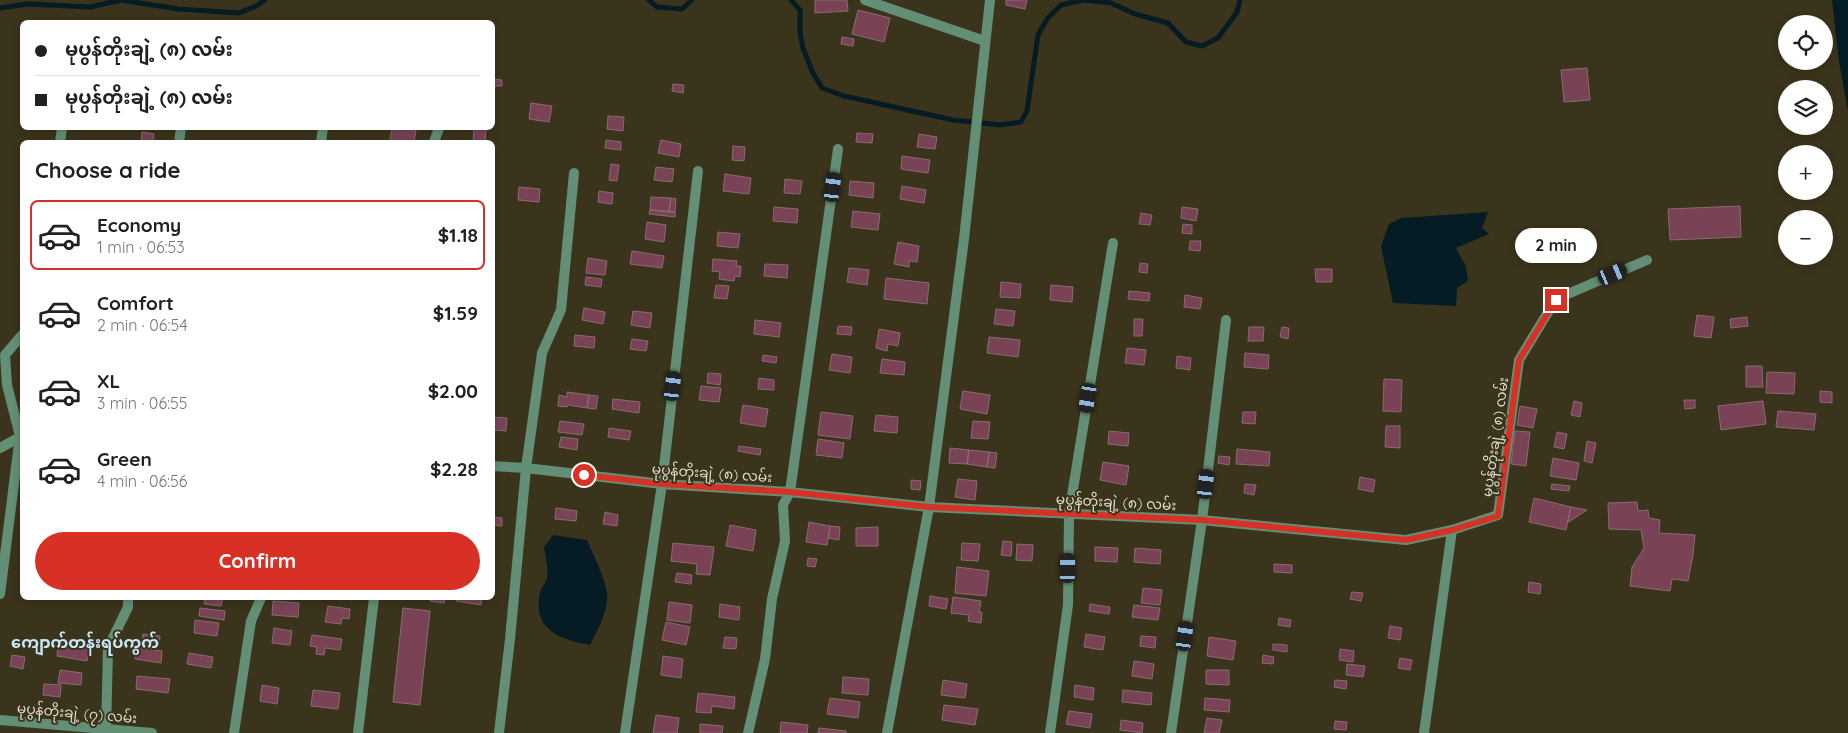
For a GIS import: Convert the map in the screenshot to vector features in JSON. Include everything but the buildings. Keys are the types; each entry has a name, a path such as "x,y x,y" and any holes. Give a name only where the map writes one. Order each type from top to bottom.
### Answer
{"street":[{"path":"865,0 985,40"},
{"path":"887,733 929,507 964,239 990,0"},
{"path":"748,733 765,659 772,599 785,541 783,505 790,492 838,149"},
{"path":"625,733 662,484 698,171"},
{"path":"499,733 526,468 542,353 561,310 574,173"},
{"path":"1050,733 1068,605 1069,514 1113,243"},
{"name":"မုပွန်တိုးချဲ့ (၈) လမ်း","path":"495,466 662,484 790,492 929,507 1202,520 1406,540 1452,530 1498,516 1519,360 1556,300 1647,260"},
{"path":"1171,733 1202,520 1226,320"},
{"path":"20,338 5,355 7,384 20,432"},
{"path":"0,448 20,437"},
{"path":"0,594 20,444"},
{"path":"1424,733 1452,530"},
{"path":"106,731 108,648 128,608 128,600"},
{"path":"234,733 251,621 260,600"},
{"path":"358,733 374,600"},
{"name":"မုပွန်တိုးချဲ့ (၇) လမ်း","path":"0,720 106,731 152,733"}],"water":[{"path":"1832,0 1848,0 1848,111 1839,62"},
{"path":"1488,212 1482,228 1489,234 1456,248 1466,266 1468,281 1457,288 1456,306 1393,303 1381,246 1389,224 1401,218"},
{"path":"553,535 587,540 604,579 607,595 606,607 590,645 558,636 544,624 540,615 540,592 547,574 544,547"}],"waterway":[{"path":"0,8 27,4 90,7 121,0 178,9 239,13 265,0"},
{"path":"649,0 657,7 682,9 692,0"},
{"path":"791,0 800,10 800,33 803,48 813,73 822,88 844,96 953,120 1000,125 1021,122 1027,111 1038,35 1047,19 1061,5 1084,0 1111,3 1135,14 1168,23 1186,42 1202,46 1218,38 1237,12 1240,0"}],"district":[{"name":"ကျောက်တန်းရပ်ကွက်","path":"85,642"}],"route":[{"path":"584,475 662,484 790,492 929,507 1202,520 1406,540 1452,530 1498,516 1519,360 1556,300"}]}
